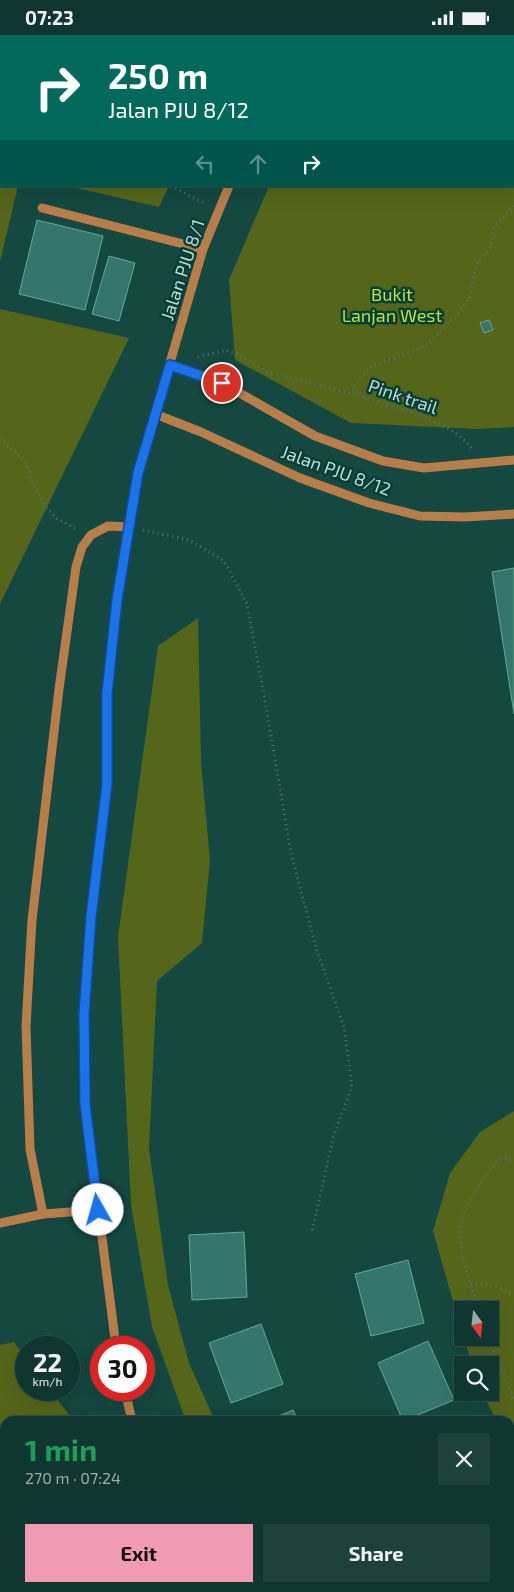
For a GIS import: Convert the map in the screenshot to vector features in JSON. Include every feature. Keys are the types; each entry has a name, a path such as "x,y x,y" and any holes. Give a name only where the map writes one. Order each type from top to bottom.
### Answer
{"street":[{"name":"Jalan PJU 8/1","path":"115,1336 85,1104 84,1014 91,917 107,784 107,693 117,600 138,473 203,249 229,187"},
{"path":"42,208 203,249"},
{"name":"Jalan PJU 8/12","path":"170,365 222,383 315,436 383,461 424,468 514,460"},
{"name":"Jalan PJU 8/12","path":"155,413 300,478 369,503 420,516 465,517 514,514"},
{"path":"44,1214 30,1149 26,1026 32,920 59,689 76,567 82,547 91,535 108,526 129,527"},
{"path":"0,1223 44,1214 98,1210"},
{"path":"127,1401 131,1416"}],"path":[{"path":"173,187 220,211"},
{"name":"Pink trail","path":"481,464 466,440 433,421 353,395 354,383 372,366 424,347 458,314 470,298 472,280 479,260 491,247 494,228 514,206"},
{"path":"170,365 226,350 243,357 267,373 353,395"},
{"path":"0,438 28,466 33,483 45,506 56,519 91,535"},
{"path":"129,527 189,540 224,561 247,604 291,853 316,949 344,1027 352,1087 334,1135 312,1231"},
{"path":"476,1301 461,1250 460,1226 470,1201 482,1180 495,1163 503,1158 509,1158 514,1162"},
{"path":"471,1285 477,1283 491,1286 514,1295"},
{"path":"492,1346 514,1401"}],"green space":[{"path":"0,187 18,187 0,262"},
{"path":"72,187 169,187 159,207"},
{"name":"Bukit Lanjan West","path":"269,187 514,187 514,427 477,429 351,423 235,360 229,280"},
{"path":"0,309 129,338 0,604"},
{"path":"198,618 201,762 210,860 202,943 157,981 149,1149 168,1285 189,1363 213,1416 184,1416 152,1327 131,1205 118,937 158,646"},
{"path":"514,1111 514,1416 494,1416 486,1401 499,1401 499,1356 469,1356 466,1346 499,1346 499,1301 454,1301 454,1305 433,1231 450,1173 480,1132"},
{"path":"14,1342 15,1401 59,1401 70,1416 0,1416 0,1345"}],"building":[{"path":"37,220 103,236 85,310 19,294"},
{"path":"109,256 135,263 119,321 92,314"},
{"path":"489,320 493,330 484,333 480,323"},
{"path":"514,568 514,714 492,572"},
{"path":"244,1232 247,1297 192,1300 189,1235"},
{"path":"408,1260 424,1323 371,1336 355,1274"},
{"path":"261,1324 283,1384 231,1403 209,1343"},
{"path":"428,1341 454,1400 415,1416 401,1416 378,1363"},
{"path":"293,1410 296,1416 279,1416"}],"route":[{"path":"98,1210 85,1104 84,1014 91,917 107,784 107,693 117,600 138,473 170,365 222,383"}]}
